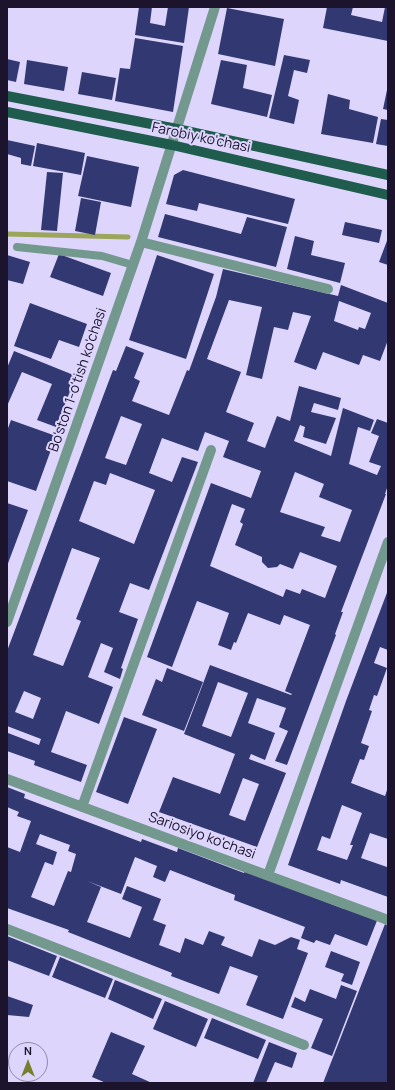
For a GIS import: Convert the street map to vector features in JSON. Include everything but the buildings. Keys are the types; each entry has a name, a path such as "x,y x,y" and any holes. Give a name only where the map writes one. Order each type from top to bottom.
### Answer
{"main road":[{"name":"Farobiy ko'chasi","path":"7,96 177,129 388,175"},
{"name":"Farobiy ko'chasi","path":"7,112 172,145 388,195"}],"street":[{"name":"Bo'ston 1-o'tish ko'chasi","path":"7,622 141,242 215,7"},
{"path":"141,242 328,289"},
{"path":"82,806 211,450"},
{"path":"268,875 388,542"},
{"name":"Sariosiyo ko'chasi","path":"7,779 388,920"},
{"path":"7,929 304,1046"}],"lane":[{"path":"17,247 102,256 133,265"}],"waterway":[{"path":"7,234 128,237"}]}
